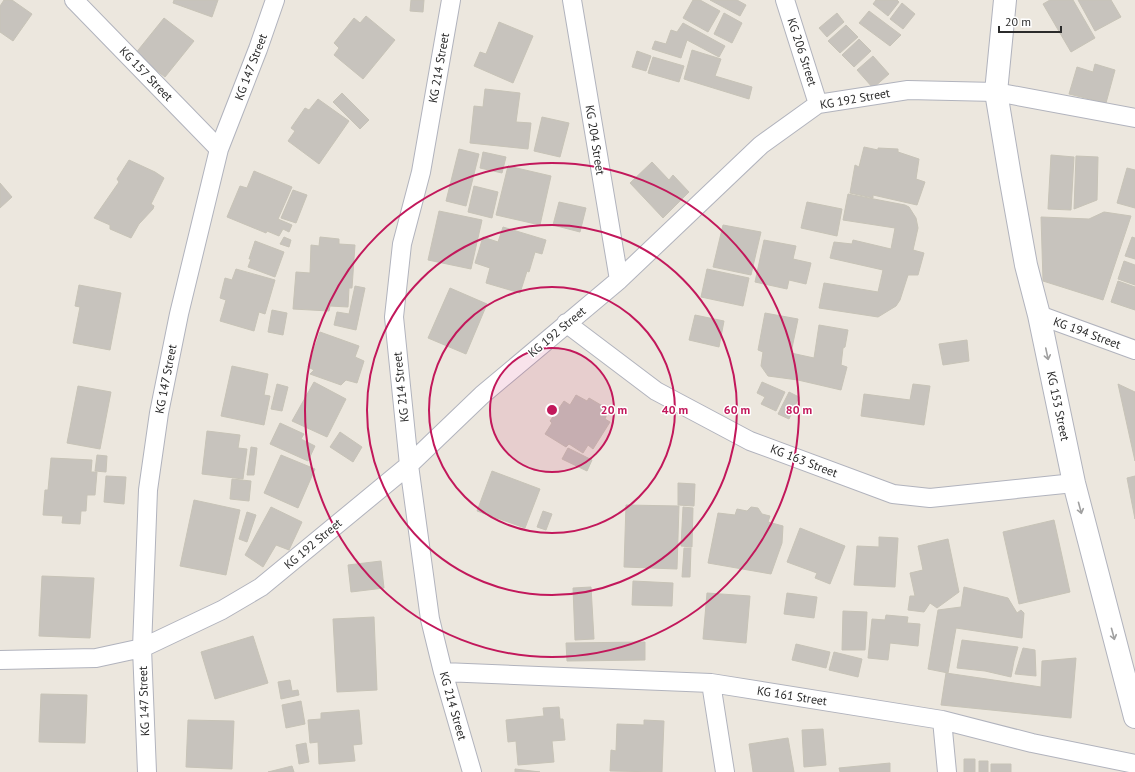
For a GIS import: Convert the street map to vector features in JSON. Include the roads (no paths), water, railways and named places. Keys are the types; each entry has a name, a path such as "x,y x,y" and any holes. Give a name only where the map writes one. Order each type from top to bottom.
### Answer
{"street":[{"name":"KG 157 Street","path":"74,0 219,149"},
{"name":"KG 147 Street","path":"147,772 142,648 148,490 159,413 179,314 219,149 258,49 275,0"},
{"name":"KG 214 Street","path":"451,0 421,172 402,244 394,317 409,465 430,620 443,672 472,772"},
{"name":"KG 204 Street","path":"572,0 619,280"},
{"name":"KG 206 Street","path":"785,0 818,104"},
{"name":"KG 153 Street","path":"1005,0 996,92 1026,265 1039,316 1074,483 1135,717"},
{"name":"KG 192 Street","path":"0,660 96,658 142,648 222,610 261,587 409,465 482,395 619,280 761,145 818,104 908,90 996,92 1135,118"},
{"name":"KG 194 Street","path":"1039,316 1135,350"},
{"name":"KG 163 Street","path":"566,323 656,391 743,437 893,494 930,498 1074,483"},
{"name":"KG 161 Street","path":"443,672 711,683 942,720 1032,743 1135,764"},
{"path":"711,683 725,772"},
{"path":"942,720 947,772"}]}
